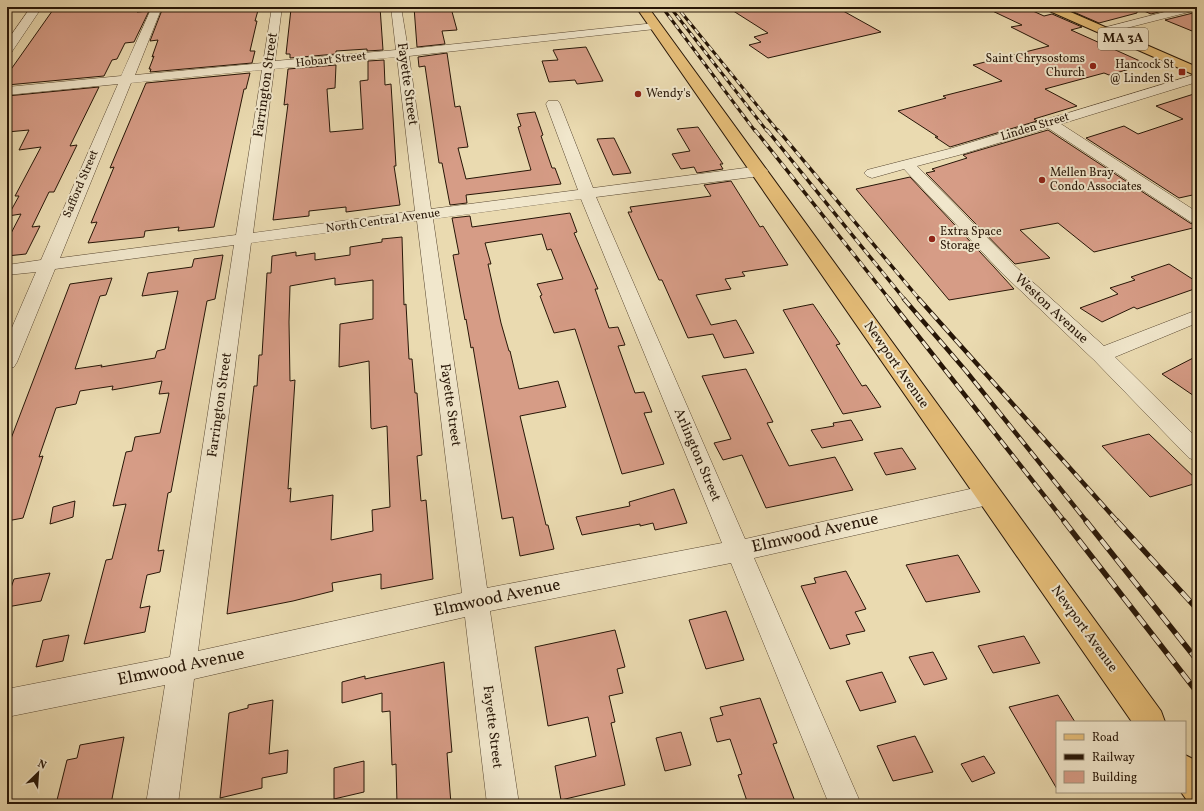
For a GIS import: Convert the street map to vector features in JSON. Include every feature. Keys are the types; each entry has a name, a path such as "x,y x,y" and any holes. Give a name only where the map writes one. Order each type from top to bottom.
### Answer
{"main road":[{"name":"Newport Avenue","path":"642,7 760,171 1149,721"},
{"name":"MA 3A","path":"1049,7 1197,72"},
{"path":"1186,772 1197,788"}],"street":[{"path":"7,50 37,7"},
{"name":"Safford Street","path":"7,362 157,7"},
{"name":"Farrington Street","path":"162,804 278,7"},
{"name":"Fayette Street","path":"396,7 503,804"},
{"path":"1103,31 1197,7"},
{"name":"Hobart Street","path":"7,91 402,53 655,26"},
{"name":"Linden Street","path":"872,173 954,152 1197,78"},
{"name":"Arlington Street","path":"553,104 587,194 845,804"},
{"path":"1049,122 1197,218"},
{"name":"Weston Avenue","path":"907,164 1009,270 1101,355 1197,452"},
{"name":"North Central Avenue","path":"7,270 760,171"},
{"path":"1101,355 1197,316"},
{"name":"Elmwood Avenue","path":"7,703 182,668 476,602 738,551 988,495"}],"building":[{"path":"55,7 139,7 137,12 149,11 134,42 125,43 117,59 112,60 104,76 7,85 7,75"},
{"path":"234,7 259,7 250,51 255,51 252,63 150,72 151,69 149,69 154,56 152,57 158,40 150,41 162,10 188,8 186,11"},
{"path":"322,7 380,7 383,50 367,51 367,49 336,51 336,54 290,58 290,54 286,54 291,9"},
{"path":"414,7 436,7 437,9 451,8 457,30 442,31 445,44 417,47"},
{"path":"727,7 836,7 881,32 768,58 749,45 761,42 754,37 768,33"},
{"path":"984,7 1024,7 1044,16 1052,14 1082,27 1071,30 1140,61 1127,65 1133,68 1109,75 1104,73 1045,89 1077,106 1034,119 1037,121 950,147 935,137 938,137 898,111 946,98 943,96 1002,81 973,65 1049,46 1011,27 1022,25"},
{"path":"1082,7 1178,7 1151,14 1137,8 1137,13 1099,23 1069,10"},
{"path":"1197,12 1197,33 1165,20"},
{"path":"586,47 603,81 577,84 575,80 549,82 542,61 558,60 553,50"},
{"path":"447,53 455,107 460,106 468,147 458,148 466,179 531,170 518,127 521,126 517,114 535,112 543,135 541,136 552,168 555,168 561,184 466,195 467,203 450,205 442,163 439,163 425,66 419,67 418,57"},
{"path":"384,60 385,85 391,84 396,166 394,166 400,205 346,212 346,207 309,211 309,216 273,220 288,104 284,105 288,69 336,65 335,88 327,89 330,132 363,129 360,81 368,80 368,61"},
{"path":"250,73 246,89 244,89 214,227 178,231 179,227 145,231 144,237 88,243 97,222 91,223 114,167 110,168 146,83"},
{"path":"99,87 70,146 77,145 54,192 49,192 32,227 40,226 26,254 7,256 7,241 21,214 8,216 19,196 15,196 41,147 19,150 29,130 7,132 7,96"},
{"path":"1197,93 1197,194 1179,198 1086,138 1124,126 1138,134 1183,119 1156,106"},
{"path":"698,127 723,164 720,164 723,169 697,173 694,167 681,169 672,154 690,151 677,129"},
{"path":"1048,130 1197,227 1094,252 1058,223 1020,230 1050,258 1015,264 926,173 935,171 932,169 967,158 963,155"},
{"path":"614,138 631,173 613,175 597,139"},
{"name":"Extra Space Storage","path":"910,177 1014,289 949,300 856,189"},
{"path":"731,181 760,227 763,226 788,265 742,272 745,276 725,279 731,289 696,295 711,325 736,320 754,353 724,358 713,334 688,338 662,280 659,280 628,212 632,212 630,207 711,196 704,185"},
{"path":"570,213 577,232 574,233 598,289 595,289 609,328 618,327 625,345 618,346 635,393 644,392 652,412 644,413 664,464 622,474 575,329 554,333 540,296 542,295 537,284 563,279 551,249 547,250 542,234 485,243 491,264 488,264 501,323 510,351 519,389 558,381 566,407 520,416 546,525 548,525 554,549 520,556 513,517 502,519 473,347 471,348 453,255 459,254 452,218 470,216 472,227"},
{"path":"402,237 404,305 406,304 409,359 412,359 415,393 417,393 422,455 417,456 421,501 426,500 433,579 381,589 381,574 332,583 333,591 293,601 227,614 254,386 257,386 259,355 262,355 267,273 271,273 272,256 296,252 296,256 315,253 315,260 350,255 350,247 382,242 382,239","holes":["335,278 335,285 373,280 373,319 340,324 339,367 369,361 371,428 387,426 390,507 372,510 373,531 331,540 333,495 290,502 291,488 288,489 295,380 290,381 289,322 290,286"]},
{"path":"223,255 215,299 207,301 171,492 168,493 158,551 164,550 160,572 147,575 140,608 150,606 145,632 84,644 106,560 112,559 126,504 113,506 126,452 132,451 135,437 160,433 169,393 159,394 162,381 112,390 113,386 80,391 76,404 56,408 39,457 43,456 23,518 7,521 7,449 70,284 112,278 106,295 100,296 75,369 102,365 101,367 155,358 157,351 165,349 178,291 142,296 148,273 192,267 194,259"},
{"path":"1169,264 1197,282 1197,288 1137,309 1134,307 1102,322 1080,308 1118,294 1110,288 1135,280 1131,277"},
{"path":"813,304 840,344 836,345 862,386 866,385 881,407 843,414 783,310"},
{"path":"1197,356 1197,398 1162,374"},
{"path":"746,369 773,422 767,423 789,466 835,457 853,490 766,508 742,455 723,460 714,443 731,439 702,376"},
{"path":"851,420 863,440 822,448 811,430 834,426 833,423"},
{"path":"1149,434 1197,480 1197,483 1150,497 1102,446"},
{"path":"902,448 916,469 886,475 874,453"},
{"path":"674,489 687,523 655,530 653,523 640,526 640,524 582,535 576,517 630,506 629,502"},
{"path":"75,501 73,517 50,524 53,507"},
{"path":"958,555 980,592 926,602 906,565"},
{"path":"846,571 866,609 855,612 865,631 846,635 850,644 830,649 801,586 816,583 814,578"},
{"path":"50,573 41,601 7,607 7,599 14,579"},
{"path":"726,611 744,660 706,669 689,620"},
{"path":"615,630 625,667 617,669 623,693 609,696 615,722 611,723 625,785 561,800 555,766 596,756 588,717 548,726 535,647"},
{"path":"69,635 63,661 36,667 43,640"},
{"path":"1024,636 1040,663 993,673 978,646"},
{"path":"933,652 947,679 924,685 909,657"},
{"path":"444,662 452,752 447,753 451,804 397,804 396,764 392,765 390,711 382,712 382,693 342,703 342,682 365,676 365,679"},
{"path":"882,672 896,702 860,711 846,681"},
{"path":"1058,695 1074,721 1056,721 1056,787 1009,707"},
{"path":"760,698 777,743 773,744 796,804 748,804 738,775 742,774 730,739 717,742 710,718 723,715 720,707"},
{"path":"273,700 269,754 288,750 287,773 262,778 262,788 220,798 229,713 248,708 248,705"},
{"path":"681,732 691,765 665,771 656,738"},
{"path":"915,736 933,772 893,781 877,746"},
{"path":"124,737 111,804 56,804 67,760 77,758 80,745"},
{"path":"984,756 995,773 972,782 961,764"},
{"path":"364,761 364,792 334,799 334,768"}],"railway":[{"path":"662,7 755,131"},
{"path":"670,7 767,131"},
{"path":"681,12 778,131"},
{"path":"755,130 890,300"},
{"path":"767,130 905,300"},
{"path":"778,130 920,300"},
{"path":"889,299 1065,522"},
{"path":"904,299 966,371 1087,522"},
{"path":"919,299 1118,522"},
{"path":"1064,521 1197,692"},
{"path":"1086,521 1197,660"},
{"path":"1117,521 1197,609"}],"place":[{"name":"Saint Chrysostoms Church","path":"1093,66"},
{"name":"Hancock St @ Linden St","path":"1182,72"},
{"name":"Wendy's","path":"638,94"},
{"name":"Mellen Bray Condo Associates","path":"1042,180"},
{"name":"Extra Space Storage","path":"932,239"}]}
